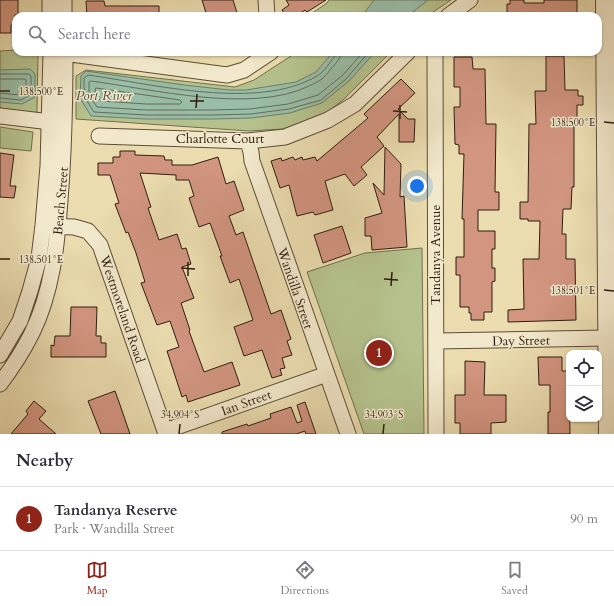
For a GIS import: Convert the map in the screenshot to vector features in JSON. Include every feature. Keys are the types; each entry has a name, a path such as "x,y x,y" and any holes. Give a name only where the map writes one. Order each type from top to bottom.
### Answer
{"street":[{"path":"50,0 50,12"},
{"path":"64,0 64,12"},
{"path":"266,0 266,12"},
{"path":"454,12 470,0"},
{"path":"605,0 610,82 610,266 607,338 608,434"},
{"name":"Beach Street","path":"1,351 20,321 39,258 48,166 49,122 57,56"},
{"name":"Beach Street","path":"0,384 18,358 32,332 48,291 55,256 65,123 58,56"},
{"path":"87,56 227,75 244,70 265,56"},
{"name":"Charlotte Court","path":"99,136 248,141 285,137 306,130 328,120 355,104 404,56"},
{"name":"Tandanya Avenue","path":"435,56 436,434"},
{"path":"0,116 65,123"},
{"name":"Wandilla Street","path":"248,141 252,152 252,161 348,434"},
{"name":"Westmoreland Road","path":"43,225 74,227 88,231 100,245 166,433"},
{"name":"Day Street","path":"436,341 607,338"},
{"path":"1,351 18,358"},
{"name":"Ian Street","path":"166,433 326,374"}],"shaded area":[{"path":"329,0 451,0 433,12 314,12"},
{"path":"12,50 12,56 38,56 37,112 33,113 0,108 0,51"},
{"name":"Port River","path":"291,56 387,56 344,99 320,118 282,129 249,131 76,119 76,76 86,70 235,87 254,80"},
{"path":"0,127 33,132 31,151 0,148"},
{"path":"422,248 424,434 364,434 307,272 365,253"}],"water":[{"path":"374,0 428,0 413,12 365,12"},
{"name":"Port River","path":"330,56 371,56 349,81 322,103 290,113 251,118 213,119 146,119 91,116 80,98 81,76 86,71 229,90 246,90 296,82 316,72"},
{"path":"30,69 35,74 35,97 22,104 0,102 0,70"}],"building":[{"path":"0,0 18,0 18,12 12,12 11,33 0,33"},
{"path":"202,0 233,0 237,12 206,12"},
{"path":"286,0 326,0 307,12 305,10 302,12 283,12 282,10 289,5"},
{"path":"510,0 524,0 524,3 544,3 544,0 577,0 577,12 507,12 507,4 510,4"},
{"path":"86,1 104,1 105,6 159,6 159,12 87,12"},
{"path":"546,56 564,56 565,90 578,90 578,96 583,96 583,105 577,105 577,119 574,119 574,187 572,187 571,209 563,209 562,234 566,234 566,259 575,259 576,320 508,322 508,310 524,309 523,259 539,259 540,221 520,219 520,202 528,202 529,124 536,124 535,91 546,91"},
{"path":"454,57 472,57 473,69 485,69 486,124 496,124 495,192 499,192 499,210 478,210 478,231 495,231 495,249 492,249 492,268 495,268 495,281 492,282 492,312 484,312 484,320 471,320 469,307 460,307 460,275 456,275 456,257 464,257 464,219 462,219 464,154 459,154 459,145 455,144 454,107 460,107 460,87 454,87"},
{"path":"401,79 415,93 398,109 408,119 415,119 414,142 399,142 399,114 377,137 384,146 361,167 367,175 354,186 345,174 325,181 333,210 315,215 313,212 297,216 289,185 280,188 271,161 281,158 282,161 293,157 295,160 302,157 303,160 315,157 317,161 368,118 364,114"},
{"path":"385,147 401,164 400,197 404,196 407,247 372,250 371,236 365,236 365,218 382,213 373,183 384,195"},
{"path":"120,151 135,151 135,155 164,156 165,160 172,160 172,165 192,165 218,157 226,184 234,181 244,210 229,216 236,235 243,232 271,314 281,310 291,339 287,341 292,355 282,358 285,368 280,369 282,375 272,378 262,350 244,356 234,327 253,320 239,279 230,283 210,223 199,227 189,198 194,196 189,180 176,180 176,175 140,173 151,207 148,208 159,240 177,234 182,249 186,248 191,264 182,267 194,298 181,303 190,330 189,331 204,372 232,362 240,385 188,402 186,395 182,397 167,351 179,347 170,321 157,325 141,283 145,282 136,253 128,232 126,233 115,204 119,203 110,175 98,175 98,163 113,163 113,157 120,157"},
{"path":"0,153 14,155 10,186 16,186 14,198 0,197"},
{"path":"342,226 351,253 323,263 314,235"},
{"path":"71,307 97,307 96,336 101,336 101,343 106,343 106,357 51,357 51,345 54,346 55,336 70,336"},
{"path":"538,357 562,357 562,371 566,371 566,422 570,422 570,434 548,434 550,385 539,385"},
{"path":"465,361 485,362 484,395 506,395 506,422 491,423 491,434 460,434 460,423 455,423 455,395 465,395"},
{"path":"115,391 130,434 101,434 88,401"},
{"path":"34,401 46,411 39,419 56,434 11,434 28,414 26,411"},
{"path":"305,402 316,434 306,434 305,431 296,434 222,434 222,432 247,424 248,426 271,418 270,414 291,407 297,423 302,421 297,405"}],"place":[{"name":"Tandanya Reserve","path":"379,353"}]}
